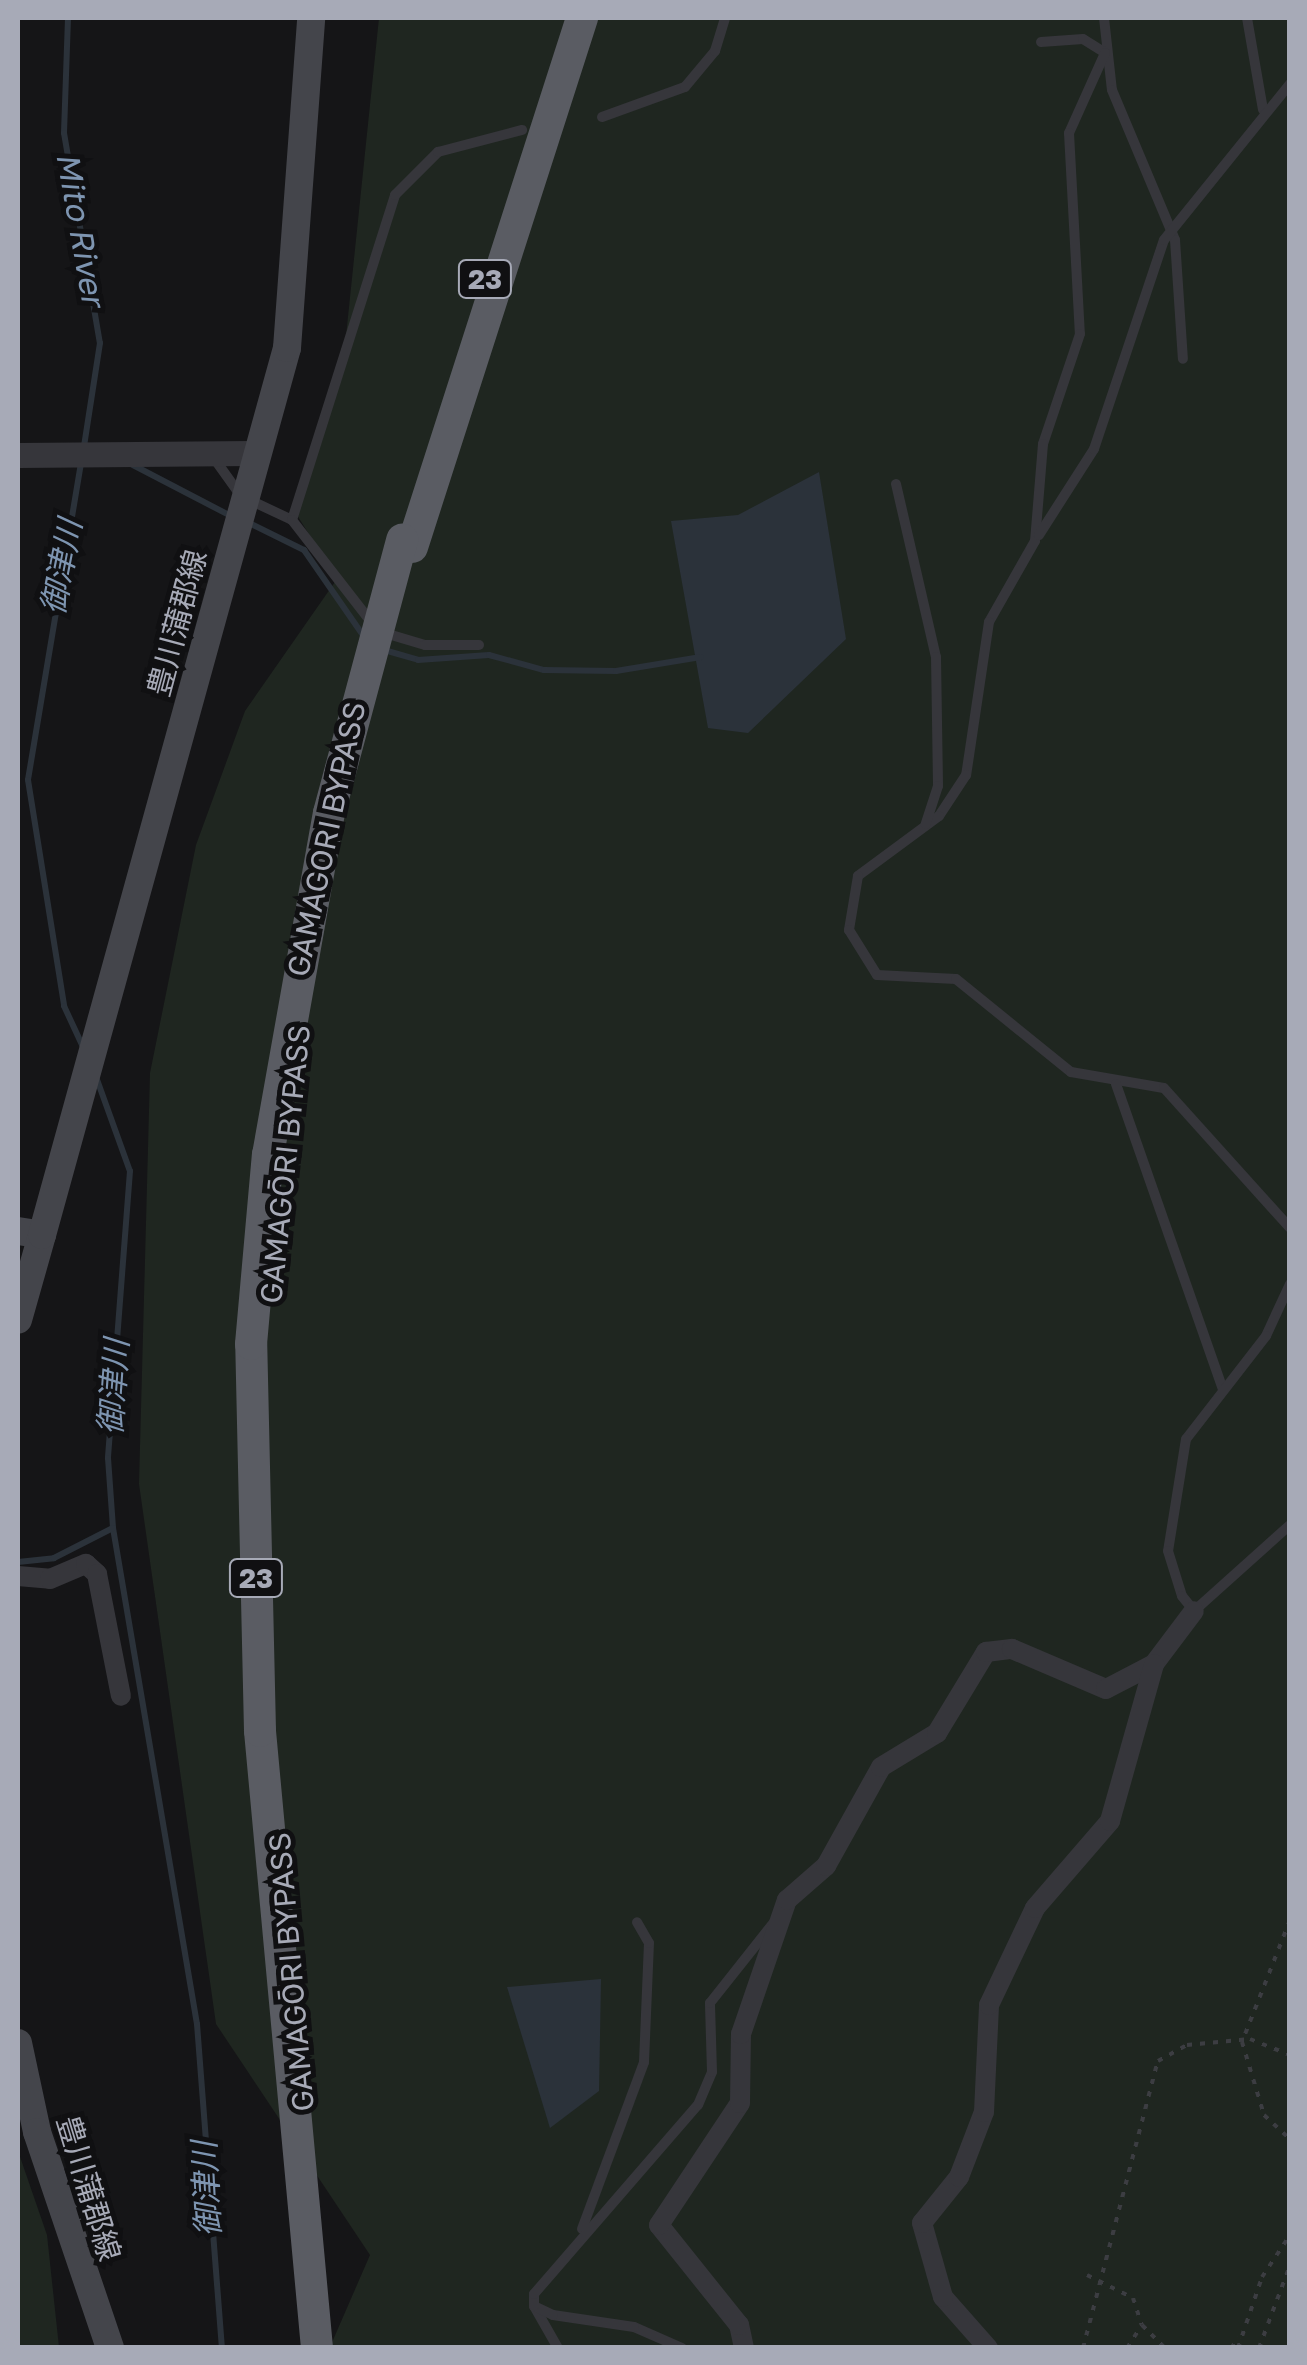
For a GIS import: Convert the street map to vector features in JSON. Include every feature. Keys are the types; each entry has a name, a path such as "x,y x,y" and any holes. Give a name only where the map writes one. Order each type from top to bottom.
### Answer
{"highway":[{"name":"GAMAGŌRI BYPASS","path":"328,2348 277,1820 264,1477 279,1172 334,813 407,543 578,23"},
{"name":"GAMAGORI BYPASS","path":"317,2348 260,1731 251,1344 274,1117 334,813"}],"main road":[{"name":"豊川蒲郡線","path":"18,1320 30,1233 287,348 311,18"},
{"name":"豊川蒲郡線","path":"18,2042 42,2150 110,2348"}],"street":[{"path":"18,455 209,448 252,453"},
{"path":"18,1576 50,1578 86,1564 97,1574 122,1696"},
{"path":"988,2348 944,2297 922,2223 958,2177 984,2112 989,2005 1035,1908 1110,1821 1154,1664 1194,1611"},
{"path":"744,2348 743,2332 658,2226 740,2102 741,2034 780,1916 798,1884 826,1866 881,1767 936,1732 986,1652 1012,1650 1106,1689 1154,1664"}],"lane":[{"path":"602,118 684,87 715,51 725,18"},
{"path":"1104,18 1105,53 1118,107 1171,229 1183,359"},
{"path":"1247,18 1263,110"},
{"path":"1041,42 1083,39 1105,53"},
{"path":"1035,541 1042,444 1080,334 1070,133 1105,53"},
{"path":"1290,84 1263,110 1171,229 1094,449 1035,541 990,622 966,774 923,829 850,891 850,930 867,964 888,980 965,983 1071,1072 1116,1084 1164,1088 1180,1099 1290,1228"},
{"path":"292,520 395,195 438,152 522,130"},
{"path":"209,448 241,496 292,520 378,631 425,645 479,645"},
{"path":"896,484 936,657 938,786 923,829"},
{"path":"1116,1084 1224,1390"},
{"path":"1290,1284 1266,1336 1186,1439 1170,1533 1170,1570 1194,1611 1290,1525"},
{"path":"558,2348 534,2306 537,2287 579,2234 698,2105 712,2072 710,2003 780,1916"},
{"path":"579,2234 644,2062 649,1943 636,1922"},
{"path":"534,2306 682,2348"}],"path":[{"path":"1290,1920 1242,2040 1264,2114 1290,2139"},
{"path":"1083,2348 1158,2061 1188,2045 1242,2040 1290,2056"},
{"path":"1235,2348 1290,2235"},
{"path":"1259,2348 1290,2264"},
{"path":"1087,2275 1134,2298 1142,2324 1164,2348"},
{"path":"1127,2348 1142,2324"}],"shaded area":[{"path":"379,18 1289,18 1289,2347 330,2347 370,2255 216,2024 139,1484 150,1073 196,845 245,711 337,579 292,507 346,336"},
{"path":"819,472 846,639 748,733 708,728 671,521 738,515"},
{"path":"601,1979 599,2091 550,2128 507,1987"},
{"path":"18,2151 47,2235 59,2347 18,2347"}],"waterway":[{"name":"Mito River","path":"68,18 64,133 100,343 84,446"},
{"name":"御津川","path":"81,463 28,780 64,1006 84,1049"},
{"path":"131,464 231,516"},
{"path":"247,522 304,550 365,638"},
{"path":"384,650 418,660 489,655 544,670 616,671 701,657"},
{"name":"御津川","path":"95,1074 130,1171 108,1458 113,1528 197,2024 222,2348"},
{"path":"18,1562 54,1558 113,1528"}]}
